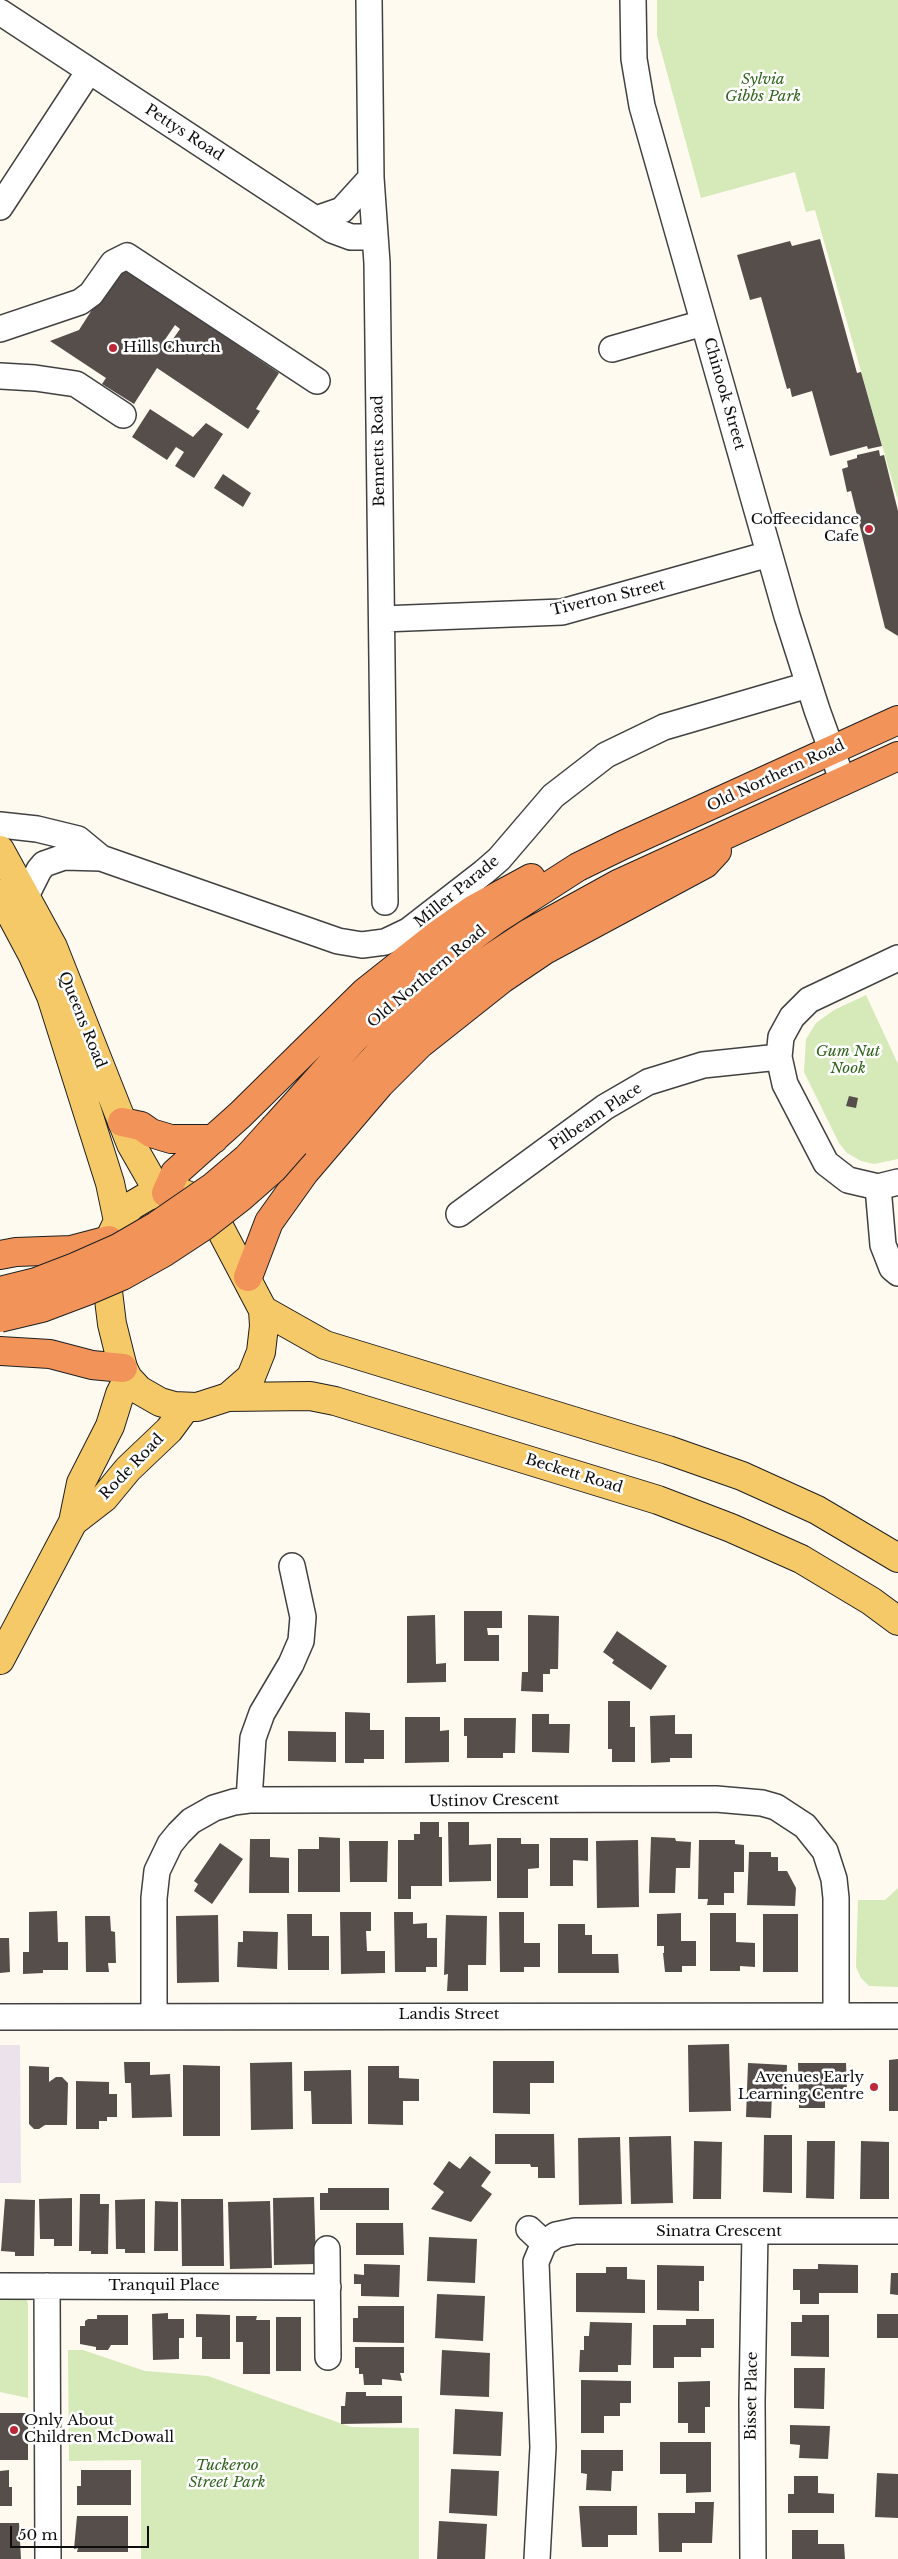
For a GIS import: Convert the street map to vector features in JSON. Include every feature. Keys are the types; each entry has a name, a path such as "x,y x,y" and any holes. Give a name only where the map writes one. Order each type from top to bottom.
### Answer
{"highway":[{"name":"Old Northern Road","path":"0,1318 42,1308 122,1276 163,1253 204,1226 240,1198 273,1169 285,1136 354,1038 385,1009 468,940 578,867 898,720"},
{"name":"Old Northern Road","path":"0,1291 36,1282 75,1267 118,1248 156,1226 214,1186 247,1158 285,1136 400,1031 485,962 576,905 898,756"},
{"path":"248,1277 269,1222 304,1173 380,1084 420,1044 502,979 544,950 705,864 733,832"},
{"path":"162,1193 175,1173 214,1139 351,1005 437,935 474,909 580,851 623,845"},
{"path":"122,1122 141,1126 172,1139 214,1139"},
{"path":"0,1255 16,1252 71,1250 113,1230"},
{"path":"0,1351 50,1354 125,1373"}],"main road":[{"name":"Queens Road","path":"0,850 29,948 51,996 108,1177 113,1230 106,1257 108,1291 112,1324 125,1373"},
{"name":"Queens Road","path":"13,895 71,988 136,1156 162,1193"},
{"path":"113,1230 138,1200 162,1193 182,1193 194,1198 212,1213 248,1277 263,1310 264,1338 257,1366 251,1377 228,1397 214,1403 186,1407 160,1402 139,1390 125,1373"},
{"path":"263,1310 325,1345 668,1450 742,1476 817,1510 898,1558"},
{"name":"Rode Road","path":"0,1660 73,1522 81,1483 110,1426 125,1373"},
{"name":"Beckett Road","path":"228,1397 310,1396 336,1401 658,1500 732,1528 801,1559 871,1601 898,1621"},
{"name":"Rode Road","path":"73,1522 104,1498 128,1469 169,1430 186,1407"}],"street":[{"name":"Bennetts Road","path":"369,0 371,178 375,237 382,619 384,902"},
{"name":"Chinook Street","path":"633,0 634,59 642,106 769,554 808,685 843,782"},
{"name":"Pettys Road","path":"0,12 332,230 351,236 375,237"},
{"path":"0,207 89,70"},
{"path":"316,219 342,210 371,178"},
{"path":"0,330 80,302 91,294 113,263 127,256 317,381"},
{"path":"612,349 703,323"},
{"path":"0,376 35,378 76,384 124,415"},
{"name":"Tiverton Street","path":"382,619 562,612 749,562 769,554"},
{"name":"Miller Parade","path":"13,895 44,864 64,857 100,858 338,941 362,945 385,942 408,931 484,872 499,859 553,796 606,755 664,726 808,685"},
{"name":"Miller Parade","path":"0,826 37,829 78,839 100,858"},
{"path":"898,958 809,1000 792,1017 781,1037 779,1057 785,1084 826,1163 848,1180 888,1184 883,1245 892,1268 898,1273"},
{"name":"Pilbeam Place","path":"459,1214 605,1107 648,1082 703,1064 779,1057"},
{"path":"249,1800 253,1738 262,1713 291,1664 301,1641 303,1617 292,1566"},
{"name":"Ustinov Crescent","path":"154,2016 155,1885 163,1857 179,1832 202,1814 224,1804 249,1800 716,1799 762,1803 776,1807 805,1826 816,1837 831,1866 836,1898 836,2015"},
{"name":"Landis Street","path":"0,2016 898,2016"},
{"name":"Sinatra Crescent","path":"537,2559 543,2437 536,2236 556,2235 575,2231 898,2232"},
{"name":"Bisset Place","path":"753,2559 752,2411 755,2232"},
{"path":"328,2249 328,2358"},
{"name":"Tranquil Place","path":"0,2286 328,2287"},
{"path":"47,2286 48,2559"}],"shaded area":[{"path":"0,2045 20,2045 21,2183 0,2183"}],"green space":[{"name":"Sylvia Gibbs Park","path":"657,0 898,0 898,501 815,210 806,212 795,172 701,198 657,36"},
{"name":"Gum Nut Nook","path":"866,995 898,1064 898,1159 874,1164 861,1161 847,1153 839,1143 804,1072 806,1039 816,1023 834,1010"},
{"path":"898,1888 898,1987 869,1986 861,1978 856,1967 858,1900 885,1900"},
{"path":"0,2295 26,2298 28,2304 28,2398 0,2392"},
{"name":"Tuckeroo Street Park","path":"68,2350 83,2350 145,2371 208,2376 351,2427 419,2428 419,2559 141,2559 141,2460 69,2461"}],"building":[{"path":"820,239 857,373 861,372 882,446 868,449 867,446 830,456 812,391 792,397 790,388 787,389 761,297 750,300 737,255 790,241 792,246"},
{"name":"Hills Church","path":"120,266 279,373 256,409 260,411 248,429 157,368 134,404 102,384 106,378 50,341 79,330","holes":["175,325 180,329 166,349 164,347 167,343 164,341"]},
{"path":"150,409 193,437 206,423 223,434 194,478 175,466 184,452 176,447 167,460 132,437"},
{"path":"879,450 880,456 884,455 898,511 898,636 885,628 851,491 847,492 842,469 848,467 847,461 857,458 857,455"},
{"path":"223,474 251,493 243,507 214,488"},
{"path":"849,1096 858,1098 856,1108 846,1106"},
{"path":"464,1611 502,1611 502,1628 487,1628 488,1635 499,1635 499,1661 464,1661"},
{"path":"435,1615 436,1664 446,1663 446,1682 407,1683 407,1616"},
{"path":"528,1615 559,1616 558,1669 550,1669 550,1674 543,1674 543,1692 521,1691 522,1672 528,1672"},
{"path":"617,1631 667,1666 651,1690 612,1663 614,1660 603,1652"},
{"path":"608,1701 630,1701 630,1727 635,1727 635,1762 612,1762 612,1749 608,1749"},
{"path":"345,1712 370,1713 370,1730 384,1730 384,1759 364,1759 364,1763 345,1763"},
{"path":"532,1714 549,1714 549,1724 570,1724 569,1753 532,1752"},
{"path":"675,1715 675,1734 692,1734 692,1758 670,1758 670,1762 651,1763 650,1716"},
{"path":"405,1717 440,1717 440,1731 449,1730 449,1762 405,1763"},
{"path":"464,1718 516,1718 515,1753 503,1753 503,1758 467,1758 467,1736 464,1736"},
{"path":"288,1731 336,1732 336,1762 288,1761"},
{"path":"420,1822 439,1822 439,1837 442,1837 442,1886 411,1886 411,1899 398,1899 398,1840 414,1840 414,1834 420,1834"},
{"path":"448,1822 469,1822 469,1845 491,1844 491,1881 449,1882"},
{"path":"319,1837 340,1838 340,1892 298,1892 298,1849 319,1849"},
{"path":"651,1837 675,1838 676,1841 691,1842 690,1868 676,1868 675,1893 649,1893"},
{"path":"497,1838 521,1838 521,1844 539,1844 539,1868 528,1869 528,1898 497,1898"},
{"path":"550,1838 588,1838 588,1861 573,1860 573,1886 550,1886"},
{"path":"250,1839 270,1839 270,1857 289,1858 289,1893 249,1893"},
{"path":"638,1840 639,1907 597,1908 596,1841"},
{"path":"699,1840 735,1840 735,1844 744,1845 744,1872 734,1872 734,1893 724,1893 724,1905 707,1905 708,1899 698,1899"},
{"path":"349,1841 388,1841 387,1882 350,1882"},
{"path":"220,1843 243,1859 212,1904 194,1891 198,1884 194,1881"},
{"path":"749,1852 771,1852 771,1857 778,1857 778,1871 787,1871 796,1888 795,1906 747,1905"},
{"path":"57,1911 58,1942 68,1942 68,1970 43,1970 43,1973 23,1974 23,1952 29,1952 29,1912"},
{"path":"340,1912 371,1912 371,1931 366,1931 367,1951 385,1951 385,1973 341,1974"},
{"path":"394,1912 413,1912 413,1924 427,1923 427,1938 437,1938 437,1967 426,1967 426,1972 395,1972"},
{"path":"499,1912 524,1912 524,1943 540,1943 540,1967 524,1967 524,1972 500,1972"},
{"path":"681,1913 681,1941 696,1941 696,1966 682,1966 682,1972 665,1972 664,1946 657,1946 657,1914"},
{"path":"710,1913 736,1913 736,1942 755,1943 755,1967 740,1966 740,1971 710,1971"},
{"path":"287,1914 312,1914 312,1936 329,1936 329,1970 288,1970"},
{"path":"763,1914 798,1914 798,1972 763,1972"},
{"path":"218,1915 219,1982 177,1983 176,1916"},
{"path":"446,1915 487,1916 486,1965 468,1965 468,1991 447,1991 448,1974 444,1975"},
{"path":"85,1916 110,1916 111,1931 115,1932 116,1963 108,1963 109,1972 86,1972"},
{"path":"558,1924 585,1924 585,1935 592,1935 592,1954 618,1954 619,1973 558,1973"},
{"path":"243,1931 278,1932 277,1969 237,1967 238,1942 243,1942"},
{"path":"0,1938 9,1938 10,1972 0,1973"},
{"path":"729,2044 731,2111 689,2112 688,2045"},
{"path":"898,2059 898,2111 889,2111 889,2060"},
{"path":"493,2061 554,2061 554,2083 530,2083 530,2114 493,2113"},
{"path":"124,2062 150,2062 150,2075 170,2074 172,2117 132,2118 131,2083 125,2083"},
{"path":"292,2062 293,2129 251,2130 250,2063"},
{"path":"748,2063 787,2065 786,2093 772,2093 771,2118 746,2117"},
{"path":"798,2063 846,2063 847,2092 825,2092 825,2108 799,2108"},
{"path":"183,2065 220,2066 220,2136 183,2136"},
{"path":"29,2066 49,2067 49,2082 56,2077 62,2077 68,2083 67,2125 45,2125 39,2129 34,2129 29,2124"},
{"path":"368,2066 399,2066 399,2078 419,2079 419,2101 403,2101 403,2125 368,2124"},
{"path":"351,2070 352,2124 312,2124 311,2091 304,2091 304,2071"},
{"path":"76,2081 109,2082 109,2094 117,2094 117,2117 107,2117 107,2121 99,2121 99,2129 76,2129"},
{"path":"495,2134 554,2134 555,2178 538,2178 538,2167 531,2167 530,2164 495,2164"},
{"path":"764,2135 792,2135 792,2193 763,2192"},
{"path":"671,2136 673,2203 631,2204 629,2137"},
{"path":"620,2137 622,2204 579,2205 578,2138"},
{"path":"694,2141 722,2142 721,2199 693,2199"},
{"path":"807,2141 835,2141 834,2199 806,2198"},
{"path":"861,2141 889,2142 889,2199 860,2199"},
{"path":"470,2156 491,2172 481,2186 492,2194 471,2222 431,2209 444,2192 433,2184 449,2161 460,2169"},
{"path":"328,2188 389,2188 389,2210 320,2210 320,2193 328,2193"},
{"path":"80,2194 100,2194 100,2204 109,2204 108,2254 91,2254 91,2251 79,2251"},
{"path":"314,2197 316,2264 274,2265 273,2198"},
{"path":"72,2198 72,2246 54,2246 54,2239 40,2239 39,2199"},
{"path":"5,2199 35,2200 34,2256 15,2256 15,2252 1,2251"},
{"path":"145,2199 145,2253 125,2253 125,2249 116,2249 115,2200"},
{"path":"181,2199 223,2199 224,2266 182,2266"},
{"path":"155,2201 178,2202 178,2251 154,2251"},
{"path":"270,2201 272,2268 230,2269 228,2202"},
{"path":"356,2223 403,2223 404,2255 356,2255"},
{"path":"429,2237 477,2239 475,2283 427,2281"},
{"path":"364,2264 400,2265 399,2297 361,2296 361,2284 354,2284 354,2274 364,2275"},
{"path":"818,2264 858,2265 858,2293 819,2293 819,2304 800,2304 800,2290 793,2290 793,2269 818,2269"},
{"path":"657,2265 704,2266 704,2281 699,2281 699,2311 657,2310"},
{"path":"606,2267 627,2267 627,2279 645,2280 645,2313 576,2312 576,2273 606,2273"},
{"path":"891,2273 898,2273 898,2295 890,2294"},
{"path":"437,2294 485,2296 483,2341 435,2338"},
{"path":"358,2306 404,2306 404,2343 353,2342 353,2318 358,2318"},
{"path":"168,2313 168,2319 184,2319 184,2338 179,2338 179,2359 153,2360 152,2314"},
{"path":"196,2314 230,2315 230,2359 202,2359 202,2337 196,2337"},
{"path":"877,2314 898,2314 898,2338 877,2338"},
{"path":"97,2315 128,2315 128,2345 111,2345 108,2350 96,2350 96,2347 80,2344 80,2326 85,2326 85,2321 88,2319 97,2319"},
{"path":"802,2315 829,2315 829,2357 791,2356 791,2322 802,2322"},
{"path":"236,2316 257,2316 256,2320 270,2320 270,2374 243,2374 243,2342 236,2342"},
{"path":"276,2317 301,2317 301,2371 276,2371"},
{"path":"686,2319 714,2319 714,2348 701,2348 701,2357 674,2357 674,2368 653,2368 653,2325 686,2325"},
{"path":"590,2322 632,2323 631,2365 618,2365 618,2372 579,2372 580,2350 584,2350 584,2336 589,2336"},
{"path":"355,2347 404,2347 404,2373 400,2373 402,2381 382,2379 382,2385 364,2385 363,2374 359,2374 359,2368 355,2368"},
{"path":"442,2350 490,2353 489,2397 440,2395"},
{"path":"794,2368 825,2368 824,2409 794,2408"},
{"path":"581,2380 631,2381 631,2403 620,2403 620,2416 604,2416 604,2433 581,2433"},
{"path":"710,2381 710,2407 705,2407 705,2433 688,2433 688,2423 678,2423 678,2382"},
{"path":"346,2392 366,2392 366,2396 402,2396 402,2423 341,2424 341,2406 345,2406"},
{"path":"455,2409 503,2412 501,2456 453,2454"},
{"name":"Only About Children McDowall","path":"0,2413 28,2413 28,2460 0,2460"},
{"path":"790,2425 830,2426 828,2459 799,2458 800,2445 790,2444"},
{"path":"660,2442 711,2442 711,2492 686,2493 686,2474 660,2474"},
{"path":"581,2450 623,2450 623,2471 612,2471 611,2491 586,2490 587,2474 581,2473"},
{"path":"451,2469 499,2471 497,2516 449,2513"},
{"path":"9,2470 9,2487 12,2487 12,2506 0,2506 0,2471"},
{"path":"81,2470 131,2470 131,2505 77,2505 77,2486 81,2486"},
{"path":"877,2473 898,2474 898,2518 875,2517"},
{"path":"794,2476 818,2476 818,2493 834,2494 834,2513 788,2513 788,2494 794,2494"},
{"path":"695,2502 714,2502 712,2543 682,2543 682,2552 659,2552 658,2513 695,2513"},
{"path":"579,2506 637,2506 637,2535 608,2535 608,2547 582,2547"},
{"path":"77,2516 128,2516 128,2552 77,2552 78,2548 74,2549"},
{"path":"439,2521 487,2524 485,2559 437,2559"},
{"path":"0,2523 19,2523 21,2559 0,2559"},
{"path":"792,2530 818,2530 818,2544 844,2544 845,2559 792,2559"}],"place":[{"name":"Hills Church","path":"113,348"},
{"name":"Coffeecidance Cafe","path":"869,529"},
{"name":"Avenues Early Learning Centre","path":"874,2087"},
{"name":"Only About Children McDowall","path":"14,2430"}]}
